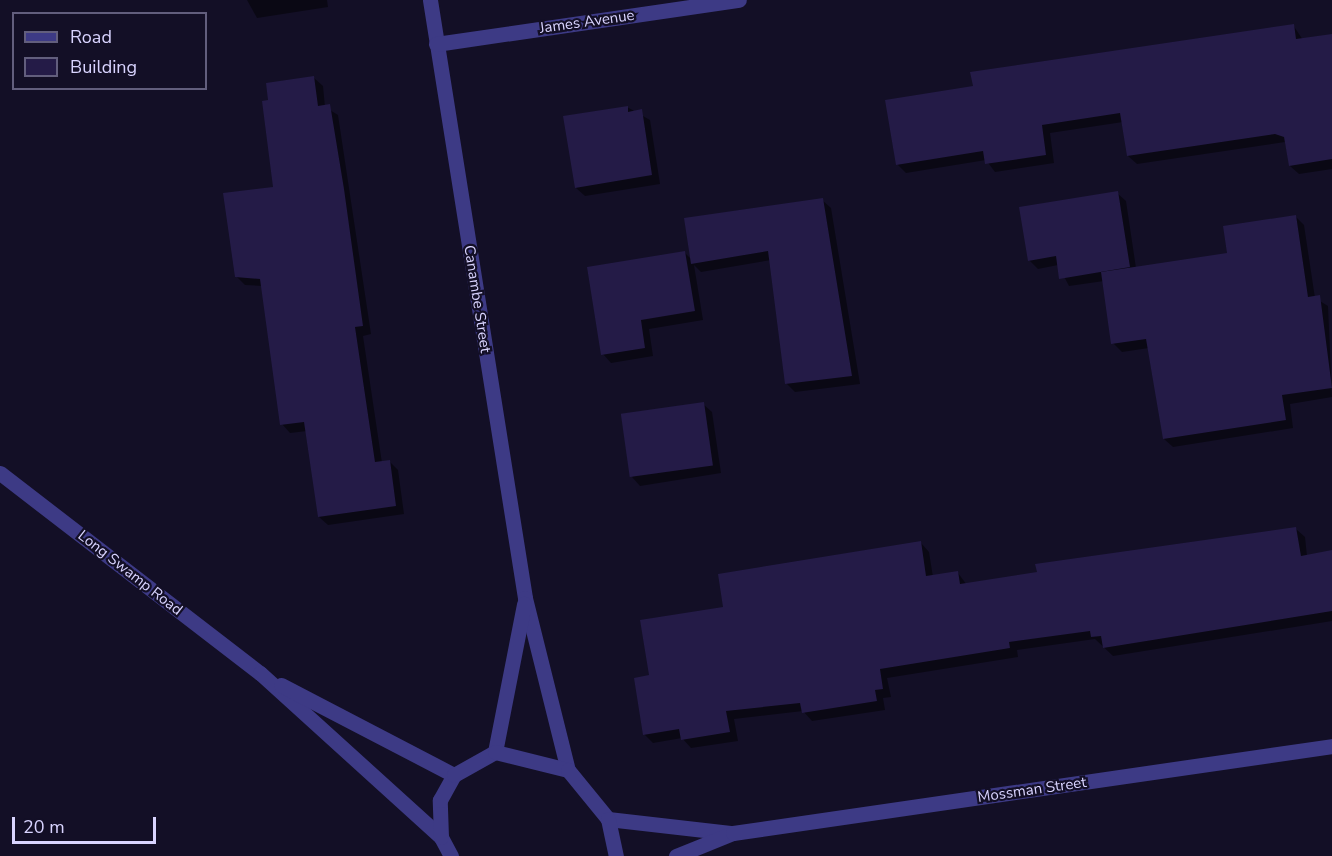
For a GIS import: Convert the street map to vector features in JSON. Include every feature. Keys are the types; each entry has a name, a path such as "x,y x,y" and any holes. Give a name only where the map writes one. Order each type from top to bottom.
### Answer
{"street":[{"name":"Canambe Street","path":"430,0 525,598 568,770"},
{"name":"James Avenue","path":"436,44 738,0"},
{"name":"Long Swamp Road","path":"0,473 260,674 441,837"},
{"name":"Canambe Street","path":"495,752 525,598"},
{"name":"Long Swamp Road","path":"260,674 454,776"},
{"name":"Mossman Street","path":"676,856 733,833 1332,746"},
{"path":"451,856 441,837 440,800 454,776 495,752 568,770 608,819 616,856"},
{"name":"Mossman Street","path":"608,819 733,833"}],"building":[{"path":"1294,24 1296,39 1332,34 1332,159 1289,166 1284,137 1275,134 1127,156 1120,113 1042,125 1046,155 985,164 983,151 896,165 885,100 973,86 970,72"},
{"path":"314,76 318,106 330,104 344,189 363,326 355,327 375,462 390,460 396,506 318,517 304,422 280,425 260,279 235,277 223,193 273,187 262,101 268,100 266,83"},
{"path":"628,106 628,112 642,109 652,175 575,188 563,116"},
{"path":"1118,191 1130,267 1059,279 1056,256 1028,261 1019,207"},
{"path":"823,198 852,376 785,384 768,251 691,264 684,218"},
{"path":"1296,215 1308,297 1320,295 1332,388 1282,395 1286,420 1163,439 1146,339 1111,344 1101,272 1227,253 1223,226"},
{"path":"685,251 695,311 641,320 645,348 601,355 587,267"},
{"path":"704,402 713,465 630,477 621,414"},
{"path":"1296,527 1301,556 1332,550 1332,611 1103,648 1101,636 1091,637 1090,631 1009,642 1010,648 880,669 883,689 875,690 877,701 802,713 800,703 726,711 730,732 681,740 679,729 643,735 634,678 649,675 640,620 723,607 718,574 921,541 926,576 958,571 960,584 1037,572 1035,564"}]}
